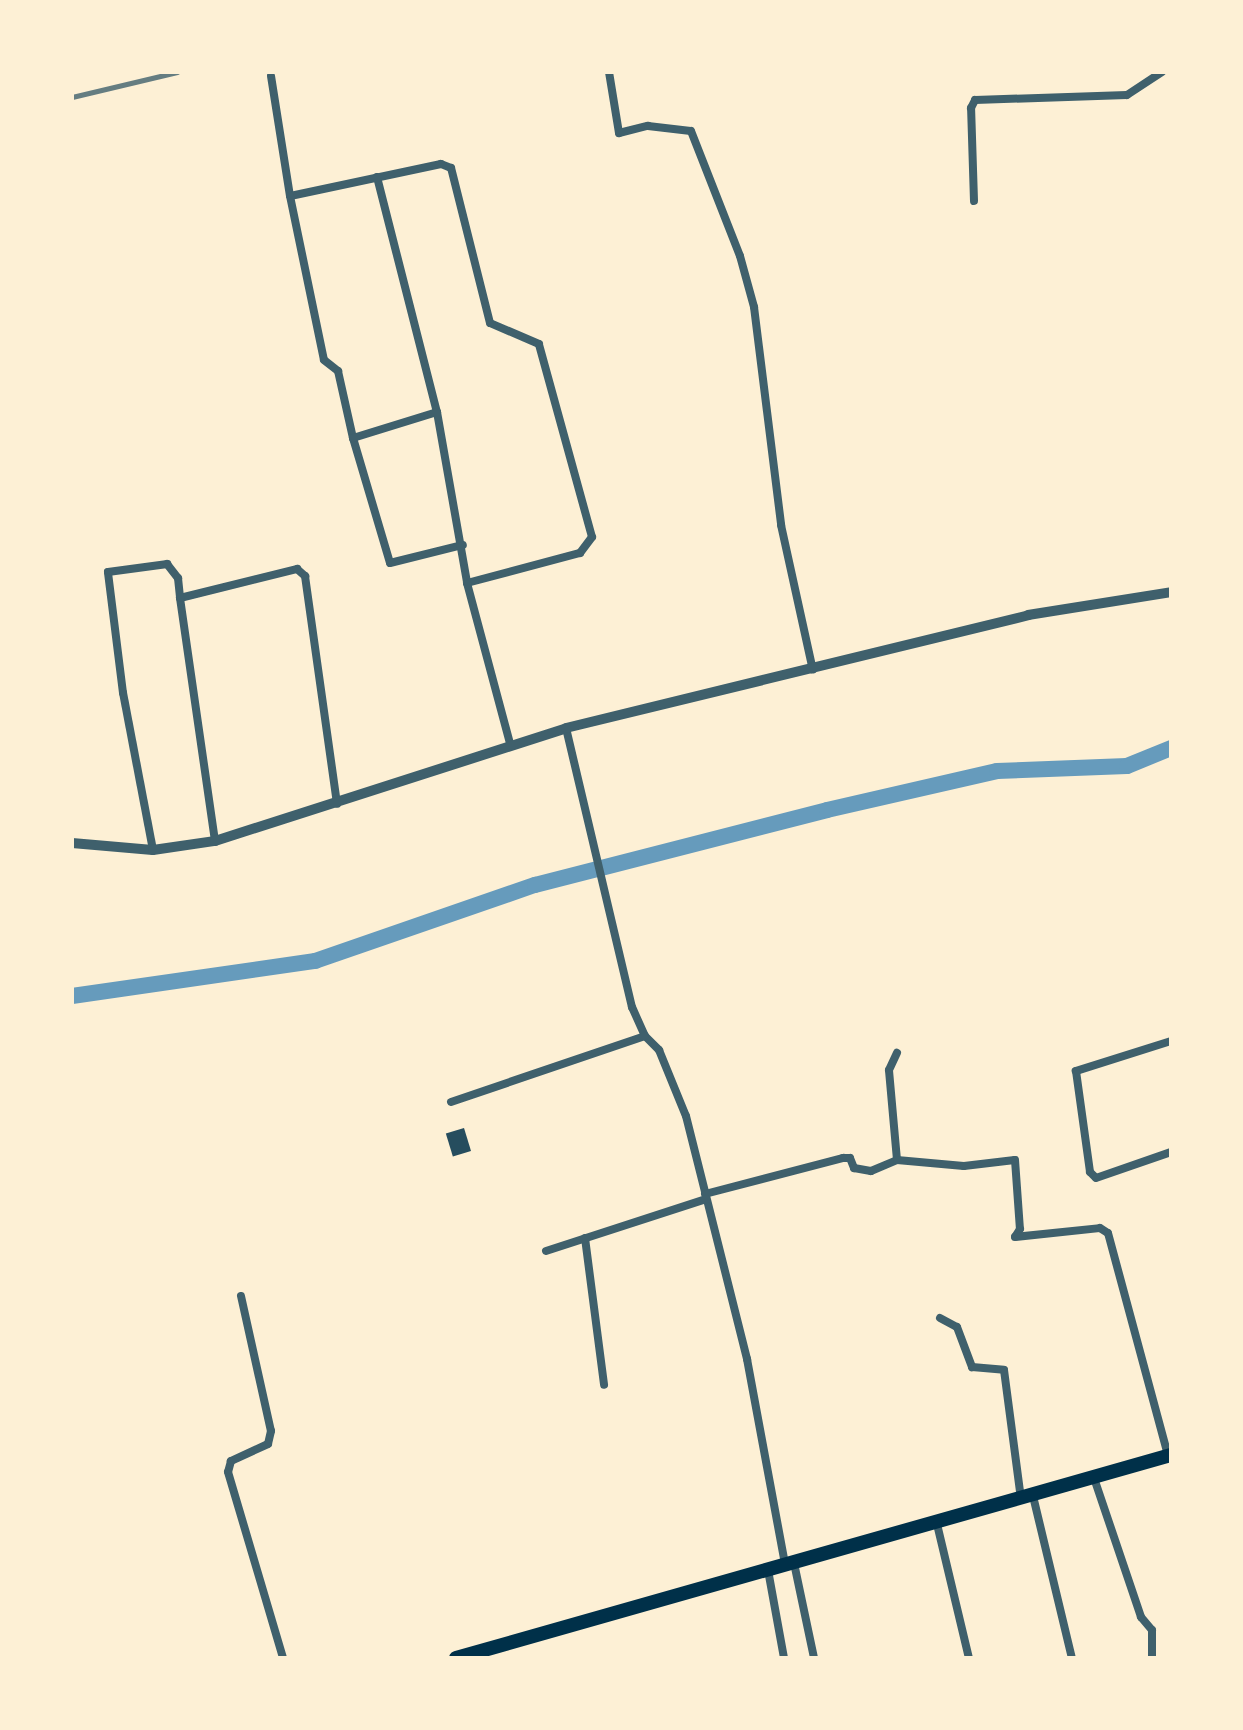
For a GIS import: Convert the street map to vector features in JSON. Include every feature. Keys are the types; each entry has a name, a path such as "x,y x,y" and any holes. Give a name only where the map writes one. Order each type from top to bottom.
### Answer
{"main road":[{"path":"456,1658 508,1653 768,1570 1169,1456"}],"street":[{"path":"609,72 619,133 648,126 691,131 740,256 754,307 781,525 813,670"},
{"path":"974,201 971,108 975,100 1127,95 1162,72"},
{"path":"271,76 290,196 324,360 338,371 353,438 390,563 463,545"},
{"path":"290,196 441,164 451,168 490,323 539,344 592,537 580,553 467,583"},
{"path":"377,177 437,412 463,545 467,583 510,744"},
{"path":"353,438 437,412"},
{"path":"153,850 123,693 108,572 167,564 178,578 215,841"},
{"path":"180,598 297,569 305,576 337,804"},
{"path":"72,843 153,850 215,841 566,728 1028,615 1171,592"},
{"path":"566,728 591,849 645,1036 659,1050 686,1116 747,1359 790,1564 814,1658"},
{"path":"451,1102 645,1036"},
{"path":"1171,1041 1076,1071 1090,1172 1096,1178 1171,1152"},
{"path":"897,1053 889,1070 897,1160"},
{"path":"546,1251 705,1196 843,1158 850,1158 854,1168 871,1171 897,1160 964,1166 1015,1160 1020,1229 1015,1237 1100,1228 1108,1233 1169,1456"},
{"path":"585,1238 604,1385"},
{"path":"241,1296 271,1431 268,1444 231,1461 228,1472 283,1658"},
{"path":"940,1318 957,1327 972,1367 1004,1370 1027,1498 1072,1658"},
{"path":"1094,1478 1141,1617 1152,1630 1152,1658"},
{"path":"937,1524 969,1658"},
{"path":"768,1570 784,1658"}],"building":[{"path":"464,1128 471,1151 453,1157 446,1134"}],"waterway":[{"path":"72,996 315,961 535,885 827,810 997,771 1127,766 1171,748"}],"railway":[{"path":"72,97 177,72"}]}
